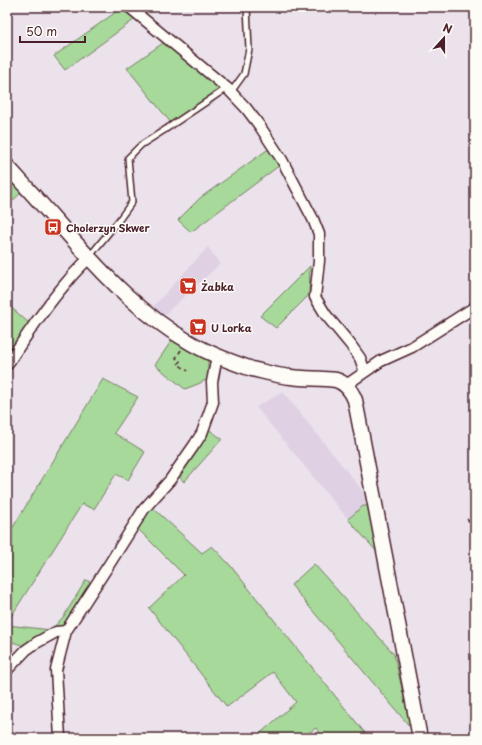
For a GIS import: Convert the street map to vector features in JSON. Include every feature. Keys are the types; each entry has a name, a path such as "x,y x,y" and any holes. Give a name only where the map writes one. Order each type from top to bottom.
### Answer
{"street":[{"path":"129,7 229,90 253,117 282,160 313,219 319,234 319,261 315,297 326,315 360,358 365,372"},
{"path":"7,166 89,258 115,284 149,315 185,340 217,356 270,374 289,377 336,380 344,383 352,393 355,400 420,738"},
{"path":"7,365 28,333 62,288 89,258"},
{"path":"346,385 381,361 412,348 475,307"},
{"path":"60,738 56,670 66,631 144,508 170,480 202,433 213,402 212,382 217,356"},
{"path":"7,670 36,642 56,632 66,631"}],"lane":[{"path":"89,258 120,220 132,202 128,158 141,145 229,90 244,74 249,49 247,7"}],"path":[{"path":"184,345 176,358 180,361 178,364 188,372"},
{"path":"467,519 475,528"}],"shaded area":[{"path":"208,247 220,264 163,316 152,308"},
{"path":"283,392 366,495 368,506 363,506 348,519 256,407"}],"green space":[{"path":"123,7 138,17 65,70 54,56"},
{"path":"166,41 219,86 220,90 171,123 127,68"},
{"path":"267,150 271,150 280,165 191,232 178,220 200,198"},
{"path":"9,177 23,191 7,206 7,178"},
{"path":"310,266 309,295 276,328 260,316"},
{"path":"7,304 29,323 11,352 7,349"},
{"path":"172,340 208,361 208,379 185,389 155,365"},
{"path":"103,379 138,397 114,433 145,452 128,480 116,474 94,509 82,504 7,623 7,537"},
{"path":"207,428 222,439 184,482 178,475"},
{"path":"151,506 202,553 212,546 229,564 369,738 324,738 316,728 301,738 255,738 296,702 273,672 227,707 149,608 184,575 136,527"},
{"path":"363,506 368,506 377,552 348,519"},
{"path":"314,564 394,654 411,728 291,585"},
{"path":"86,580 90,582 63,626 51,630 64,616"},
{"path":"7,625 51,630 24,646 7,640"}],"place":[{"name":"Cholerzyn Skwer","path":"53,227"},
{"name":"Żabka","path":"188,286"},
{"name":"U Lorka","path":"198,327"}]}
